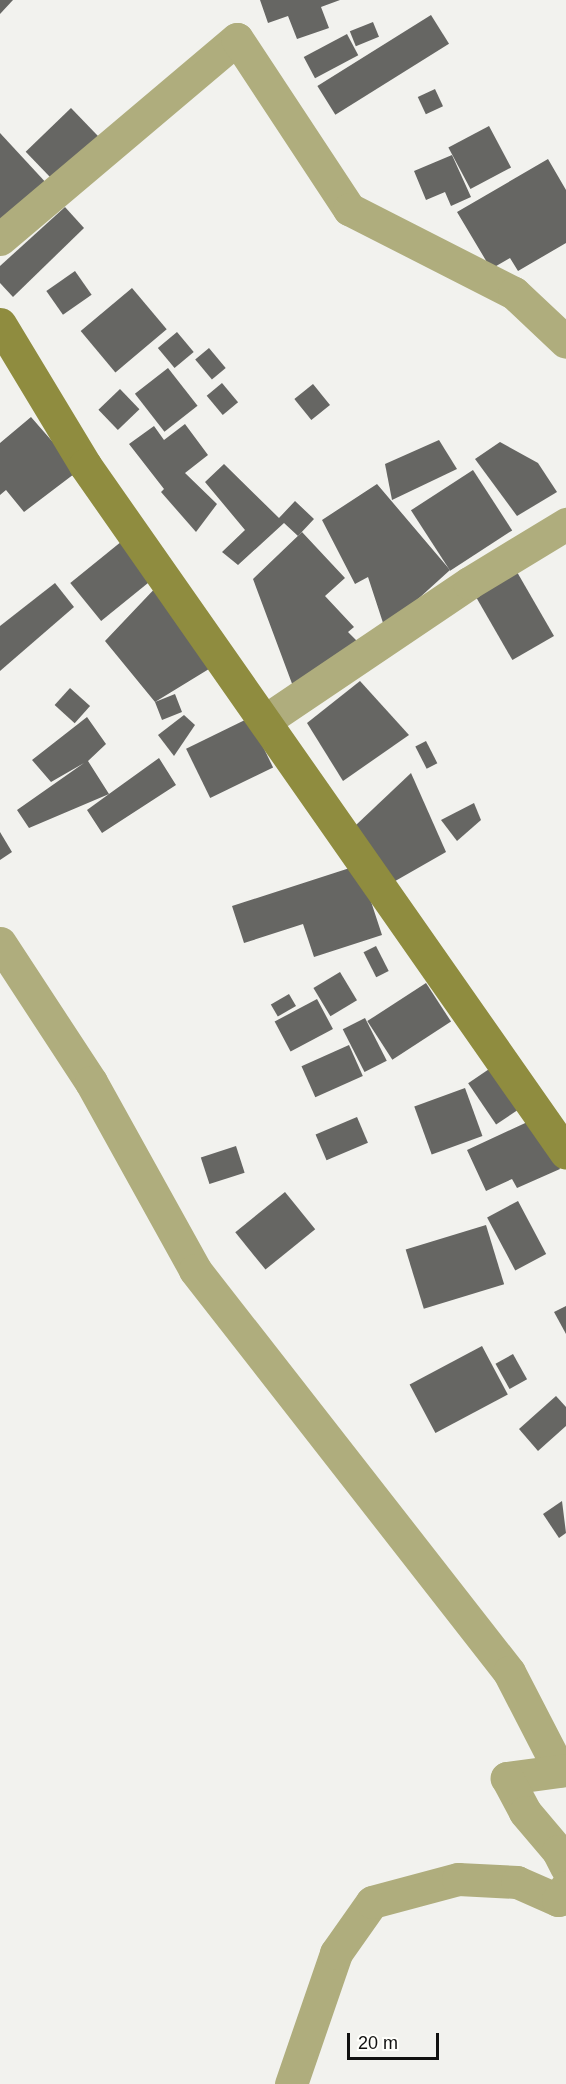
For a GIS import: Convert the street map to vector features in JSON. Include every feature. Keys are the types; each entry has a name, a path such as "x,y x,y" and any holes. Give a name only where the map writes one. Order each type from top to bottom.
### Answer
{"street":[{"path":"0,239 237,39 349,208 514,293 566,342"},
{"path":"0,324 85,465 266,720 566,1154"},
{"path":"266,720 469,583 566,524"},
{"path":"0,943 91,1082 195,1270 509,1672 563,1771 507,1778 525,1812 558,1851 566,1867"},
{"path":"291,2084 336,1953 372,1902 458,1879 516,1882 558,1900 566,1887"}],"building":[{"path":"0,0 13,0 0,14"},
{"path":"260,0 340,0 321,7 329,28 297,39 288,16 268,23"},
{"path":"431,15 449,44 335,115 317,86"},
{"path":"373,22 379,37 356,46 350,31"},
{"path":"347,34 358,55 315,78 304,57"},
{"path":"435,89 443,106 426,114 418,97"},
{"path":"71,108 101,139 56,183 26,152"},
{"path":"489,126 511,167 470,189 448,148"},
{"path":"0,133 49,186 0,230"},
{"path":"452,155 471,197 451,206 445,192 426,200 414,171"},
{"path":"548,159 566,190 566,243 518,271 510,258 491,269 457,212"},
{"path":"65,207 84,228 13,297 0,283 0,266"},
{"path":"75,271 92,295 63,315 46,291"},
{"path":"132,288 167,329 115,372 81,331"},
{"path":"177,332 194,352 175,368 158,348"},
{"path":"209,348 226,368 212,379 195,360"},
{"path":"168,368 198,406 164,432 135,394"},
{"path":"222,383 238,402 223,415 207,396"},
{"path":"313,384 330,405 311,420 294,399"},
{"path":"120,389 139,409 118,430 98,410"},
{"path":"31,417 78,471 24,512 6,490 0,495 0,443"},
{"path":"185,424 208,455 185,473 217,504 196,532 161,492 164,489 129,444 154,426 164,440"},
{"path":"439,440 457,469 392,500 385,464"},
{"path":"500,442 538,463 557,492 517,516 475,459"},
{"path":"224,464 279,518 295,501 314,519 298,536 284,523 238,565 222,552 245,530 205,482"},
{"path":"473,470 512,530 450,571 411,510"},
{"path":"377,484 450,570 385,629 368,577 355,584 322,520"},
{"path":"302,532 345,578 325,596 354,627 348,632 357,641 294,689 253,579"},
{"path":"127,537 158,575 101,621 70,583"},
{"path":"517,572 554,636 512,660 475,596"},
{"path":"161,582 222,661 155,702 105,641"},
{"path":"55,583 74,607 0,671 0,626"},
{"path":"360,681 409,735 343,781 307,723"},
{"path":"70,688 90,706 75,723 55,705"},
{"path":"175,694 182,712 162,720 155,702"},
{"path":"184,715 195,725 174,756 158,735"},
{"path":"87,717 106,744 88,761 109,794 29,828 17,810 84,763 51,782 32,760"},
{"path":"249,718 273,767 210,798 186,749"},
{"path":"426,741 437,763 427,769 415,746"},
{"path":"159,758 176,785 102,833 87,810"},
{"path":"411,773 446,852 390,884 356,825"},
{"path":"474,803 481,820 457,841 441,820"},
{"path":"0,832 12,852 0,860"},
{"path":"359,865 382,935 314,957 303,924 244,943 232,906"},
{"path":"376,946 389,971 376,977 364,952"},
{"path":"340,972 357,1000 330,1016 313,988"},
{"path":"426,983 451,1022 392,1060 367,1021"},
{"path":"289,994 296,1006 278,1017 271,1004"},
{"path":"317,999 333,1029 291,1052 275,1022"},
{"path":"365,1018 387,1061 365,1072 343,1029"},
{"path":"349,1045 363,1076 315,1097 301,1066"},
{"path":"498,1063 526,1104 496,1125 468,1083"},
{"path":"465,1088 482,1136 432,1154 414,1106"},
{"path":"357,1117 368,1143 327,1160 316,1135"},
{"path":"536,1118 560,1169 517,1188 512,1179 486,1191 467,1150"},
{"path":"236,1146 245,1173 209,1184 201,1157"},
{"path":"285,1192 315,1229 265,1270 235,1232"},
{"path":"518,1201 546,1254 515,1270 487,1217"},
{"path":"486,1225 504,1284 424,1309 406,1250"},
{"path":"566,1306 566,1334 554,1312"},
{"path":"482,1346 508,1395 435,1433 410,1384"},
{"path":"513,1354 527,1379 510,1389 496,1364"},
{"path":"556,1396 566,1407 566,1426 538,1451 519,1429"},
{"path":"562,1501 566,1533 559,1538 543,1514"}]}
